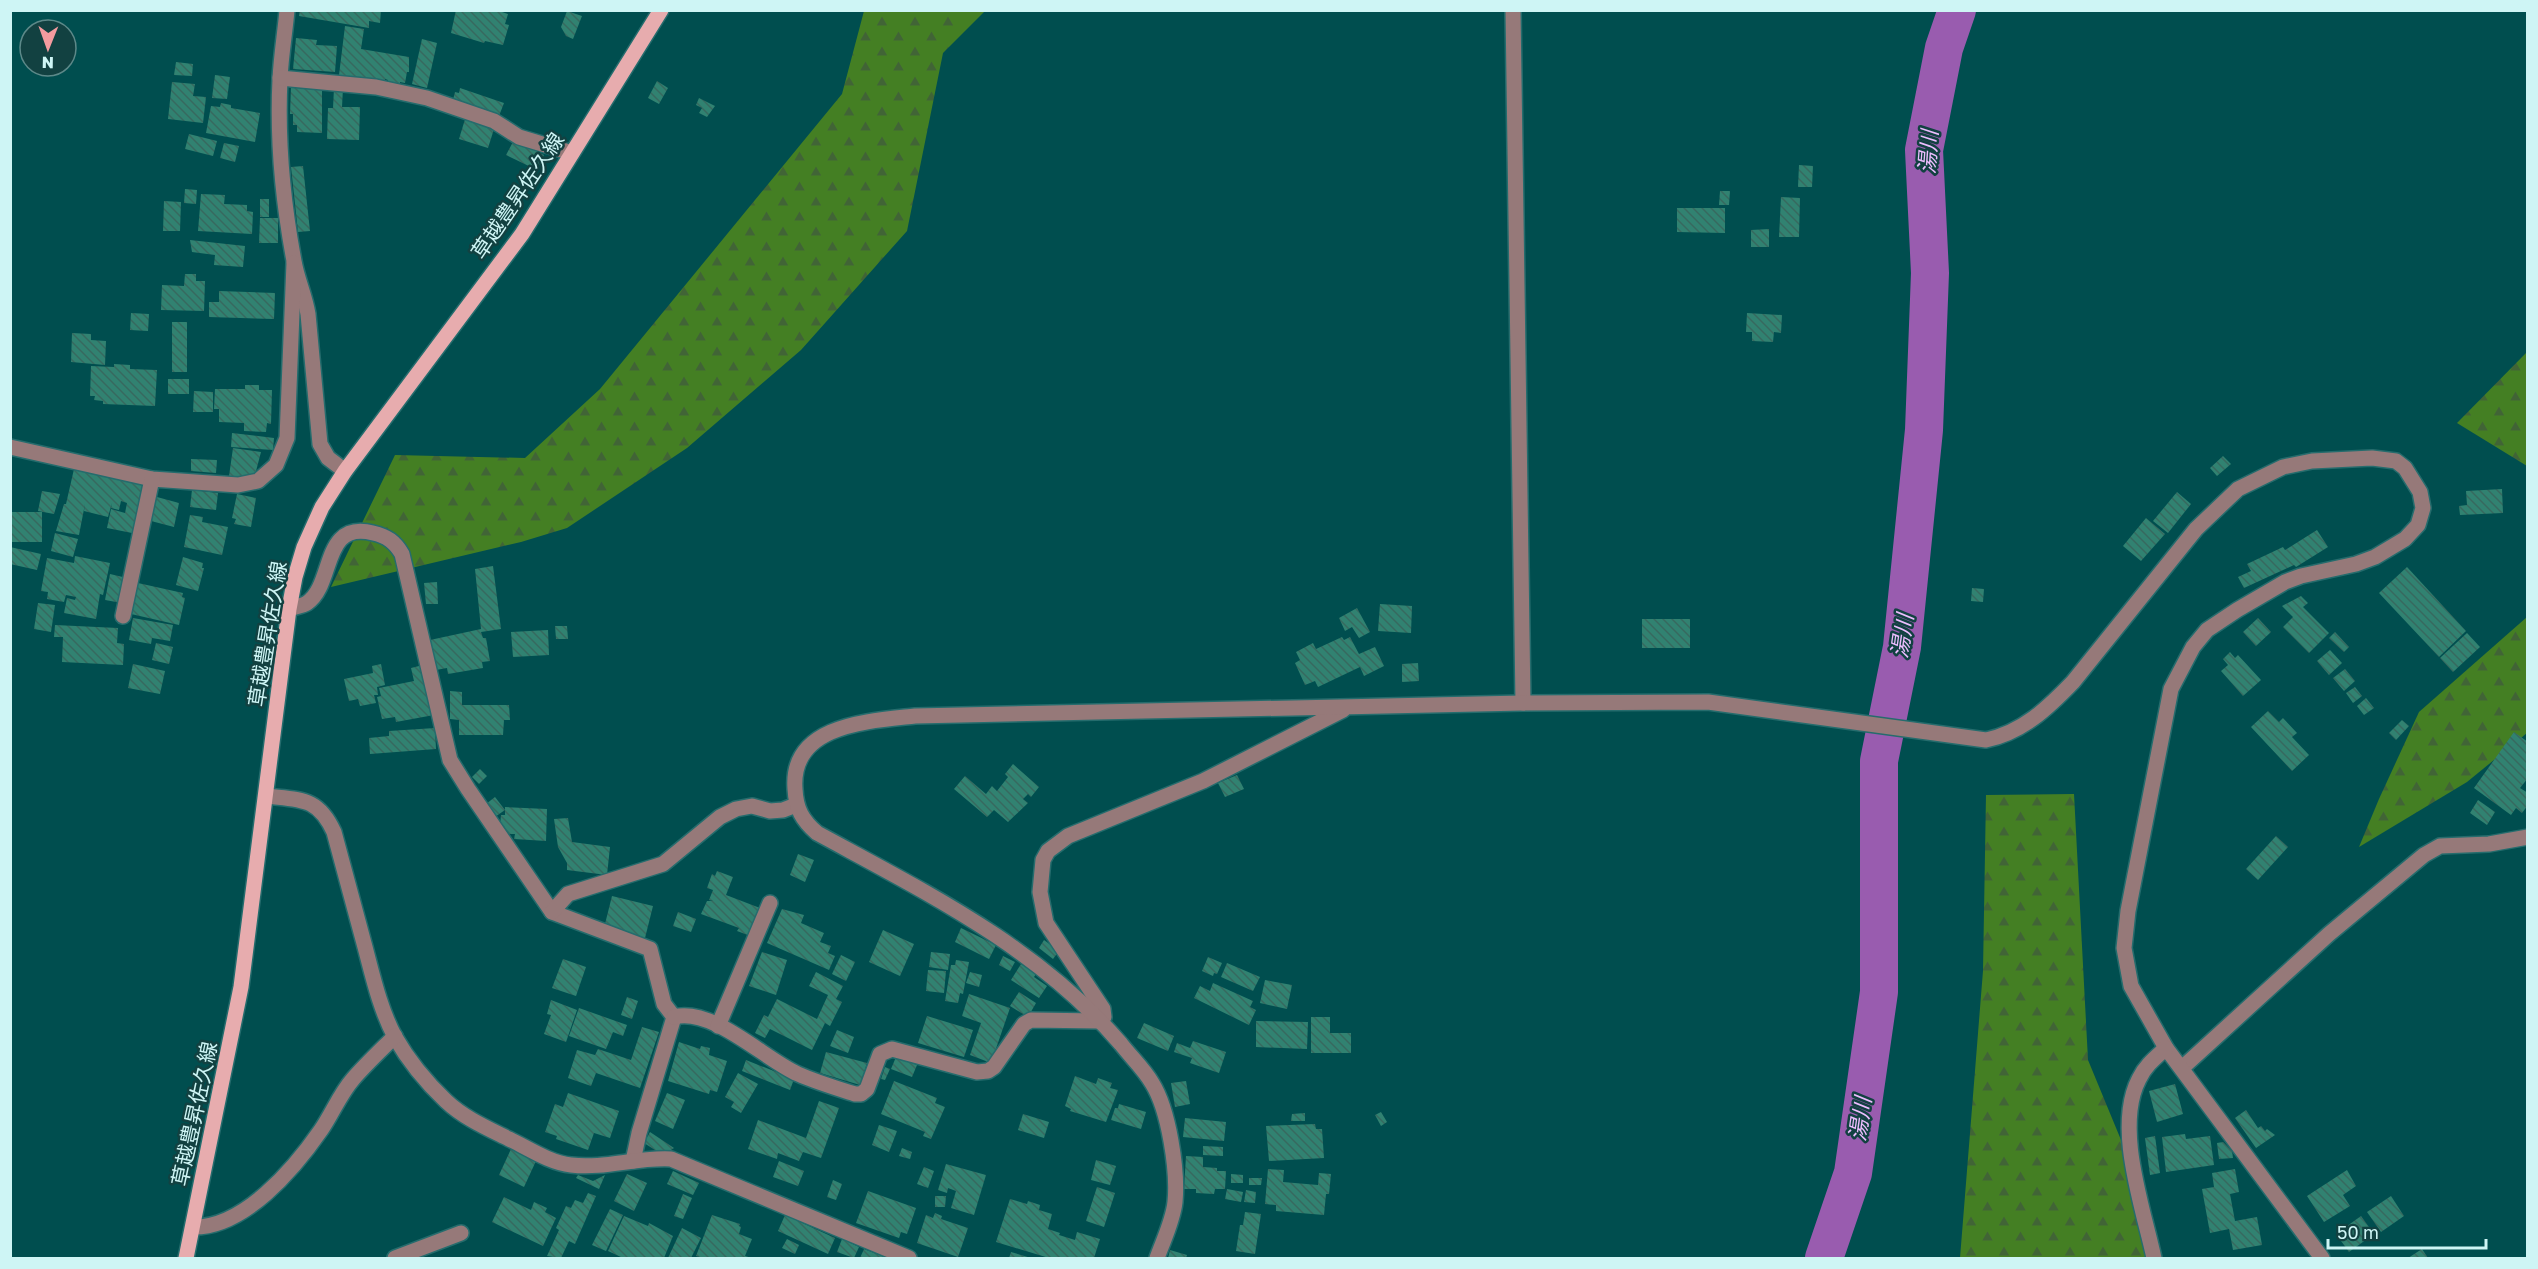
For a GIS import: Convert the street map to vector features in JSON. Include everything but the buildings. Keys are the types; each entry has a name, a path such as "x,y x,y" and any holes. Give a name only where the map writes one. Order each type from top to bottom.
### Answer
{"main road":[{"name":"草越豊昇佐久線","path":"186,1258 241,987 289,609 304,547 322,507 345,471 522,234 661,10"}],"street":[{"path":"10,447 152,479 238,485 258,482 276,465 287,438 294,263 281,158 280,78 287,10"},
{"path":"1513,10 1523,703"},
{"path":"280,78 376,87 426,98 494,121 519,137 572,153"},
{"path":"294,263 305,295 308,314 320,444 328,458 345,471"},
{"path":"1157,1258 1175,1204 1175,1172 1171,1137 1153,1084 1100,1021 1063,986 1016,948 919,888 817,833 800,815 796,805 794,783 796,768 801,756 831,731 859,722 915,716 1523,703 1708,702 1986,740 2001,737 2023,726 2053,703 2073,682 2196,529 2238,489 2283,467 2312,461 2362,458 2396,461 2405,468 2420,492 2423,508 2418,525 2406,539 2375,557 2285,582 2237,609 2207,630 2193,647 2171,689 2128,911 2124,948 2131,986 2166,1048 2322,1258"},
{"path":"123,616 152,479"},
{"path":"289,609 307,603 316,592 337,546 348,532 362,530 395,542 402,554 450,760 552,912 650,949 664,1004 674,1017"},
{"path":"674,1017 692,1015 718,1026 796,1073 855,1094 861,1094 867,1089 880,1054 892,1049 977,1072 988,1071 994,1067 1024,1024 1031,1020 1100,1021 1104,1017 1103,1009 1046,922 1042,907 1040,874 1048,851 1068,836 1203,781 1348,707"},
{"path":"266,796 300,800 316,805 328,820 334,832 377,990 394,1036 408,1058 447,1102 478,1124 552,1160 569,1165 613,1165 652,1158 670,1159 909,1258"},
{"path":"552,912 568,894 663,864 720,817 736,809 752,806 770,811 783,810 796,805"},
{"path":"2182,1068 2329,934 2424,855 2440,846 2489,844 2528,837"},
{"path":"718,1026 770,903"},
{"path":"633,1161 639,1133 674,1017"},
{"path":"193,1227 207,1228 234,1217 273,1187 320,1131 352,1080 394,1036"},
{"path":"2154,1258 2130,1147 2128,1122 2130,1106 2139,1078 2149,1064 2166,1048"},
{"path":"395,1258 461,1233"}],"green space":[{"path":"864,11 985,11 943,53 907,231 801,350 687,448 567,528 521,542 331,587 395,455 525,458 600,389 842,94"},
{"path":"2527,352 2527,466 2457,423"},
{"path":"2527,617 2527,733 2467,782 2359,847 2419,712"},
{"path":"2074,794 2088,1060 2140,1186 2151,1258 1960,1258 1983,971 1986,795"}],"waterway":[{"name":"湯川","path":"1824,1258 1853,1173 1879,992 1879,761 1902,647 1924,430 1930,273 1924,150 1944,48 1957,10"}]}
